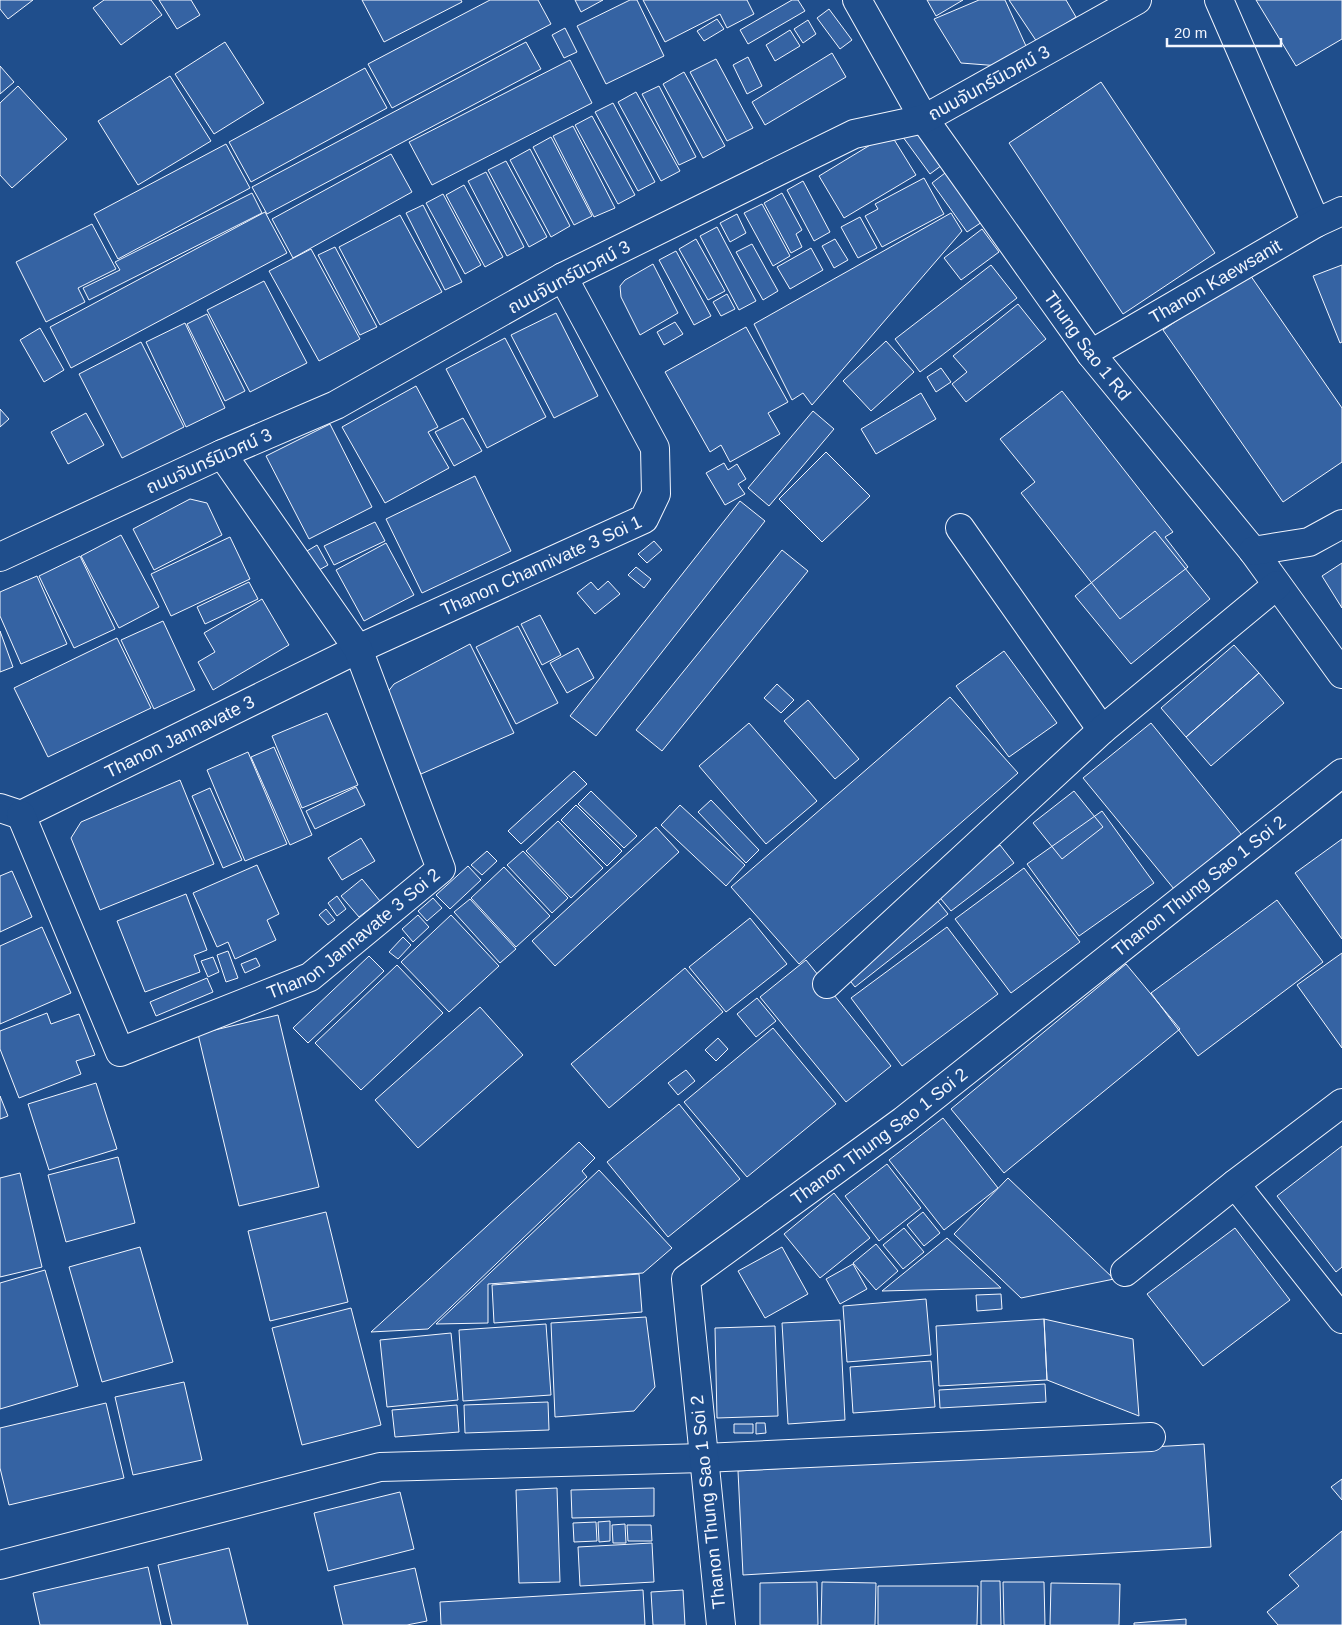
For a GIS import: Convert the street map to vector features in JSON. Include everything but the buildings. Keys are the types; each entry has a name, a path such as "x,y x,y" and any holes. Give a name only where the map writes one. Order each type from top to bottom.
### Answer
{"street":[{"name":"Thung Sao 1 Rd","path":"857,0 924,120 1091,354 1253,551 1342,674"},
{"name":"ถนนจันทร์นิเวศน์ 3","path":"0,557 222,454 336,405 563,278 854,134 924,120 1137,0"},
{"path":"1219,0 1316,223"},
{"name":"Thanon Kaewsanit","path":"1091,354 1316,223 1342,210"},
{"name":"Thanon Channivate 3 Soi 1","path":"358,649 644,519 656,494 655,448 563,278"},
{"name":"Thanon Jannavate 3 Soi 2","path":"10,812 120,1052 310,977 441,869 358,649 222,454"},
{"path":"1253,551 1309,542 1342,524"},
{"path":"960,528 1102,730"},
{"path":"827,984 1102,730 1277,585"},
{"name":"Thanon Jannavate 3","path":"10,812 358,649"},
{"name":"Thanon Thung Sao 1 Soi 2","path":"721,1625 686,1279 902,1121 1342,772"},
{"path":"1125,1272 1235,1184 1342,1103"},
{"path":"1235,1184 1342,1319"},
{"path":"0,1566 380,1467 703,1458 1150,1437"}]}
